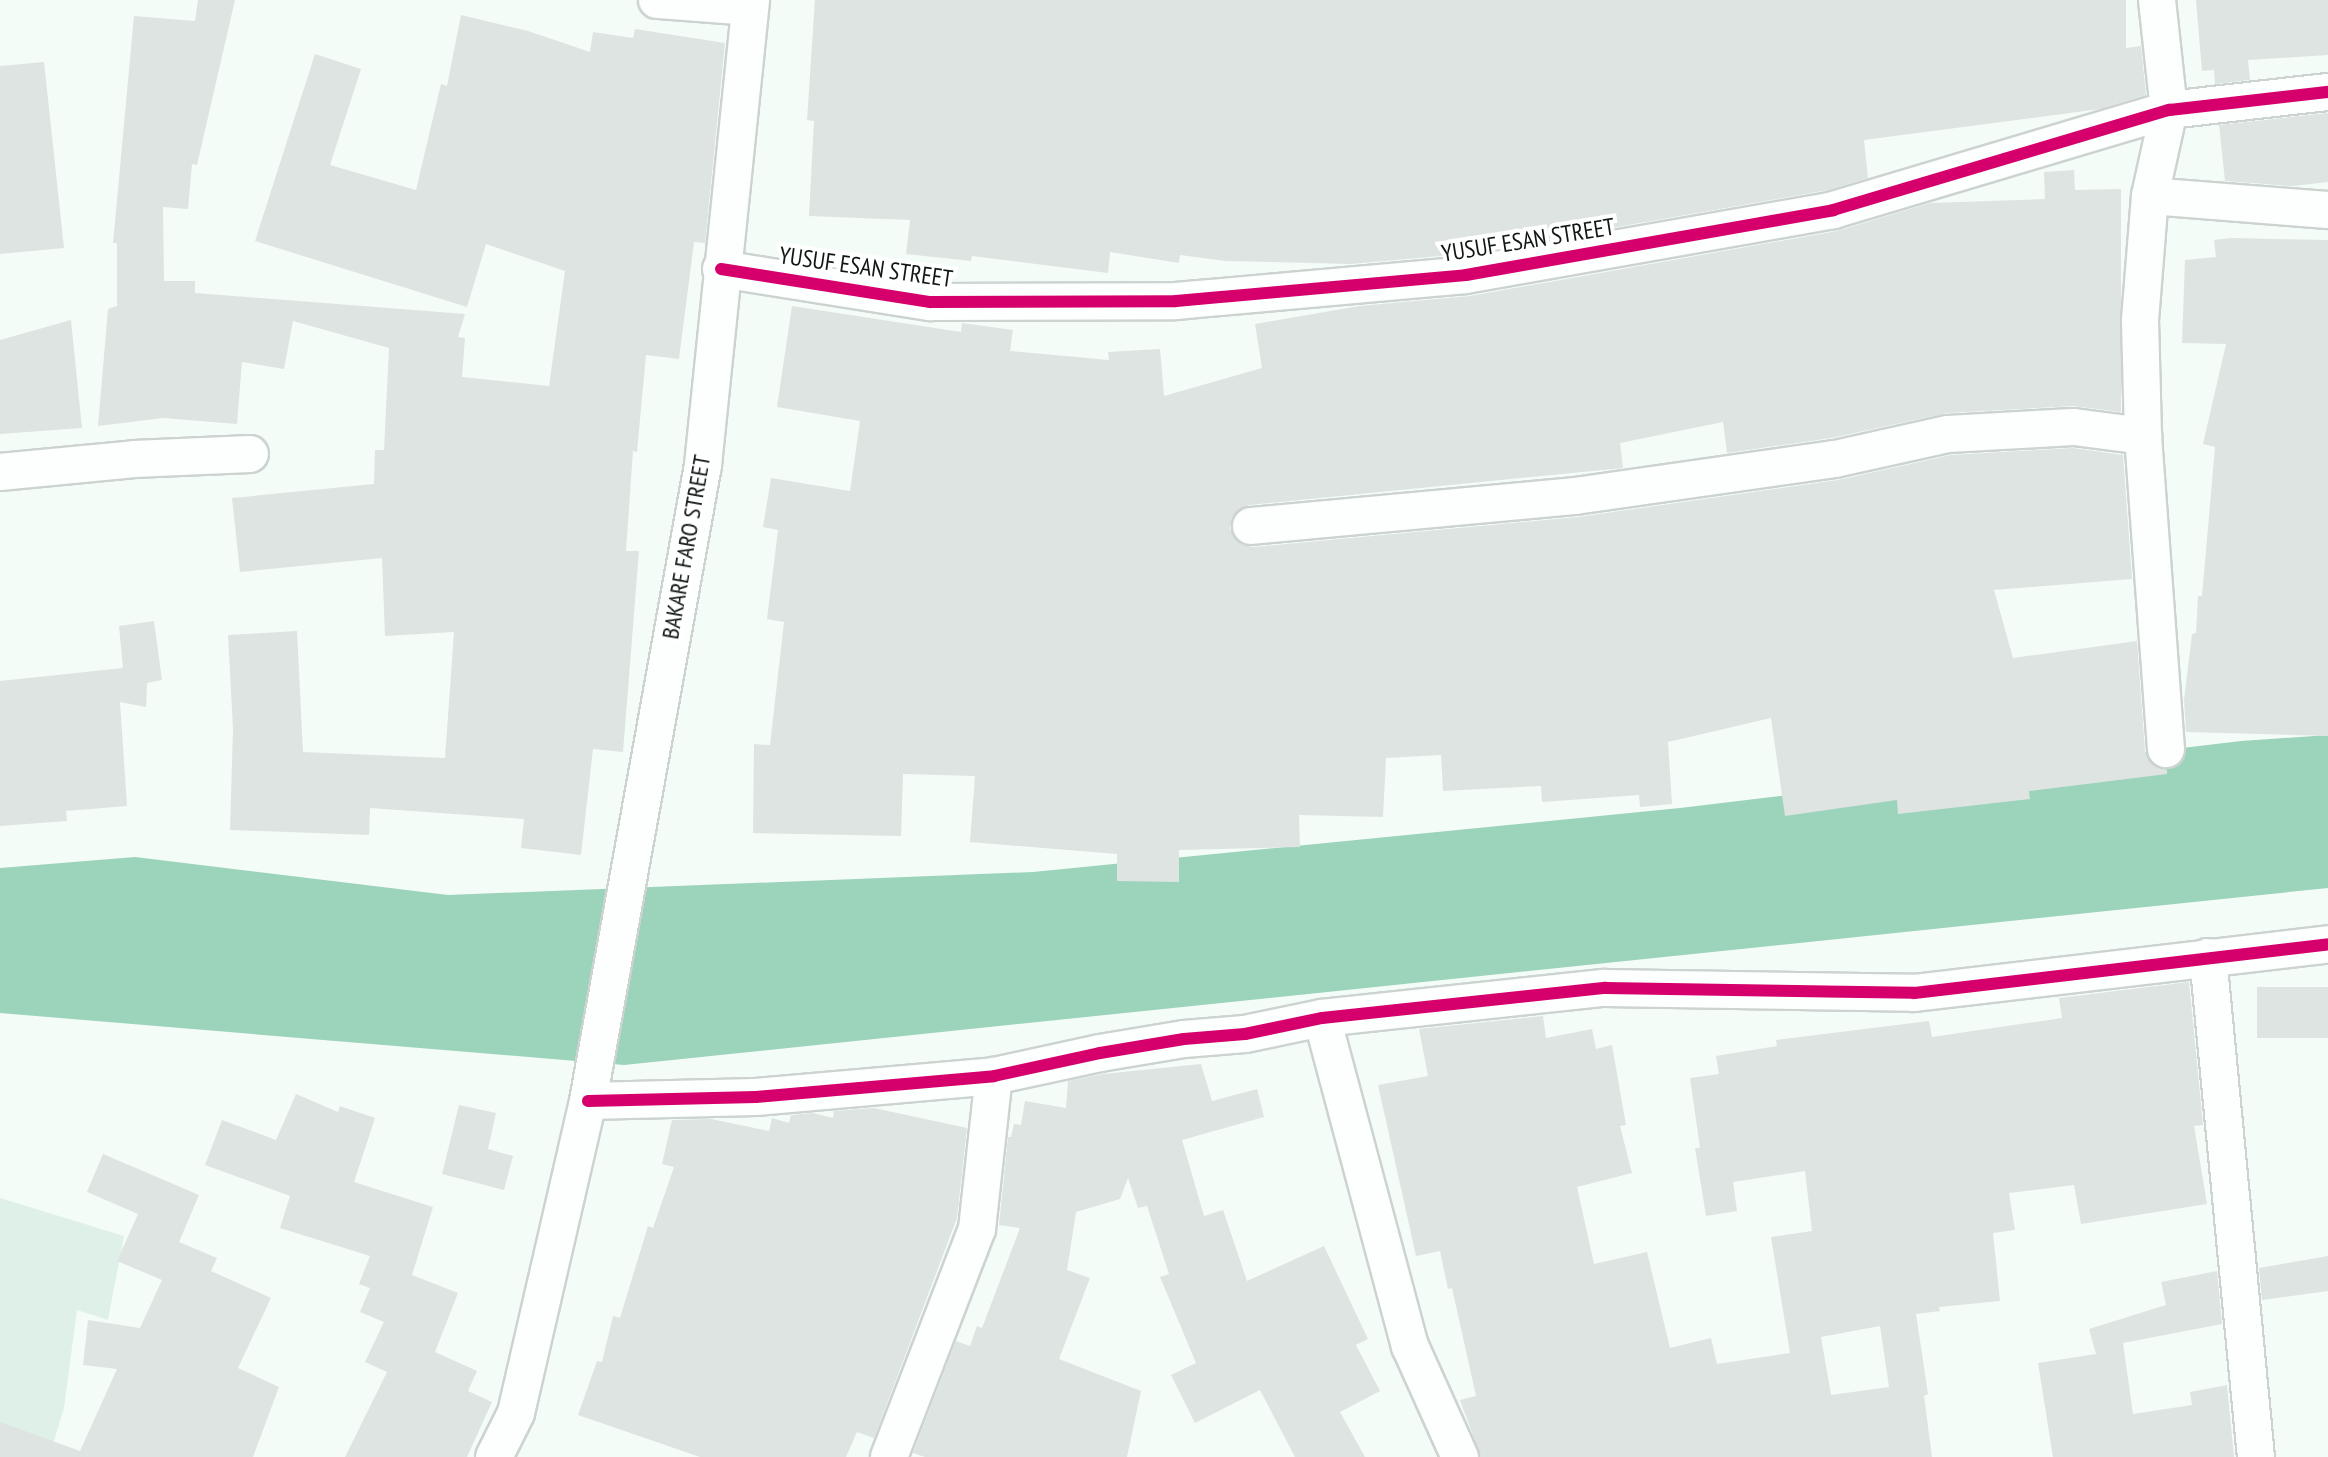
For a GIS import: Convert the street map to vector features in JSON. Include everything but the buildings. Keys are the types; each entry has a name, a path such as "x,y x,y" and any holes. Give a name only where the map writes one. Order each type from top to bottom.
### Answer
{"street":[{"path":"657,0 751,4"},
{"path":"2157,0 2169,110 2150,196 2140,320 2143,436 2166,749"},
{"name":"BAKARE FARO STREET","path":"494,1457 516,1413 588,1095 703,465 751,4"},
{"name":"YUSUF ESAN STREET","path":"721,269 930,302 1176,301 1466,275 1833,210 2169,110 2328,92"},
{"path":"2150,196 2328,210"},
{"path":"1251,526 1575,496 1835,459 1948,434 2074,427 2143,436"},
{"path":"0,472 134,459 250,454"},
{"path":"588,1095 756,1097 994,1076 1100,1053 1245,1034 1322,1018 1605,988 1914,993 2328,944"},
{"path":"2208,957 2256,1457"},
{"path":"1322,1018 1410,1346 1460,1457"},
{"path":"889,1457 977,1229 994,1076"}],"shaded area":[{"path":"2328,735 2328,888 624,1065 0,1013 0,868 135,857 448,895 1033,872 1680,808 2241,741"},
{"path":"0,1198 124,1236 108,1320 77,1310 64,1408 49,1457 0,1457"}],"cycle path":[{"path":"721,269 930,302 1176,301 1466,275 1833,210 2169,110 2328,92"},
{"path":"588,1101 756,1097 994,1076 1100,1053 1184,1039 1245,1034 1322,1018 1605,988 1914,993 2328,944"}]}
